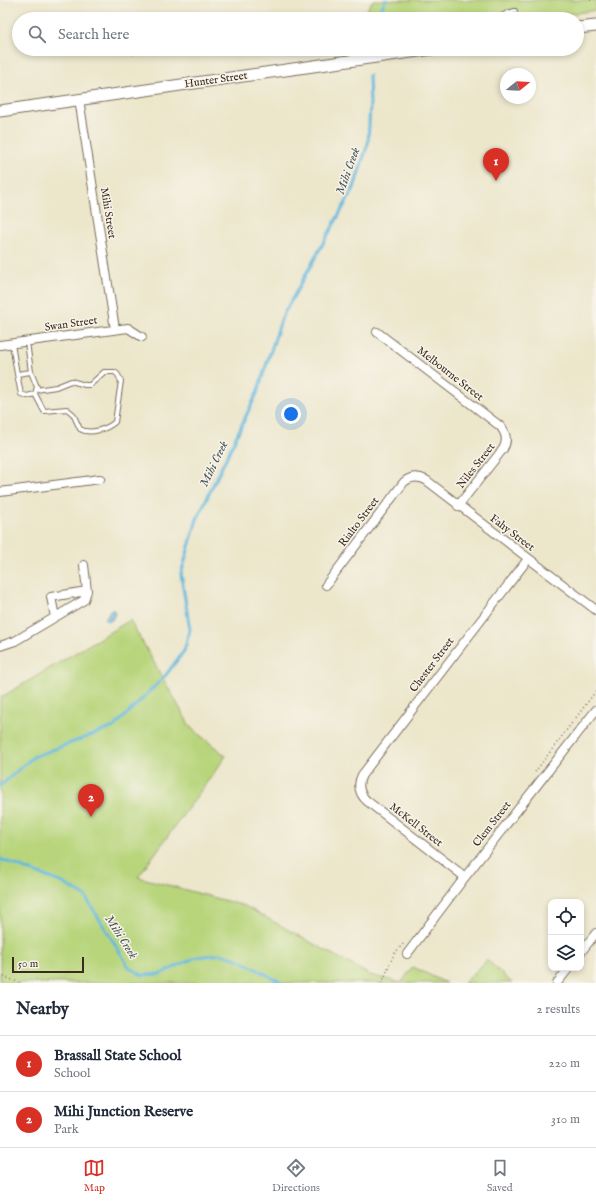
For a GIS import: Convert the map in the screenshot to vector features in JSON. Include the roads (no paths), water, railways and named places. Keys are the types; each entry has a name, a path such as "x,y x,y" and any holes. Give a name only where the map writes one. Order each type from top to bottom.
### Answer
{"main road":[{"path":"584,27 596,26"},
{"name":"Hunter Street","path":"0,111 372,56"}],"street":[{"name":"Mihi Street","path":"79,99 115,329"},
{"name":"Swan Street","path":"0,346 128,328 142,337"},
{"name":"Melbourne Street","path":"377,332 500,426 506,437"},
{"name":"Niles Street","path":"458,506 504,449 506,437"},
{"name":"Fahy Street","path":"413,477 426,480 458,506 596,610"},
{"name":"Rialto Street","path":"326,585 404,482 413,477"},
{"path":"0,492 100,479"},
{"name":"Chester Street","path":"359,787 362,775 528,559"},
{"path":"0,646 14,641 82,602 86,597 87,591 84,565"},
{"path":"54,617 51,597 87,591"},
{"name":"Clem Street","path":"408,954 465,877 596,710"},
{"name":"McKell Street","path":"359,787 367,801 465,877"},
{"path":"584,948 596,933"},
{"path":"557,983 567,971"}],"lane":[{"path":"12,344 21,394 27,396 36,392 56,387 71,381 85,385 90,384 104,372 110,372 118,376 121,381 115,422 106,428 88,432 80,429 73,414 68,409 44,411 36,392 35,378 31,372 27,342"},
{"path":"17,374 31,372"}],"water":[{"path":"110,610 114,610 115,614 112,620 108,622 105,619"}],"waterway":[{"name":"Mihi Creek","path":"379,12 386,0"},
{"name":"Mihi Creek","path":"0,786 33,757 114,727 165,676 184,651 190,630 181,574 197,519 257,393 282,317 354,188 368,143 370,104 369,75"},
{"name":"Mihi Creek","path":"0,859 63,883 85,896 129,967 142,975 160,974 197,957 220,954 238,959 282,983"}],"place":[{"name":"Brassall State School","path":"496,181"},
{"name":"Mihi Junction Reserve","path":"91,817"}]}
